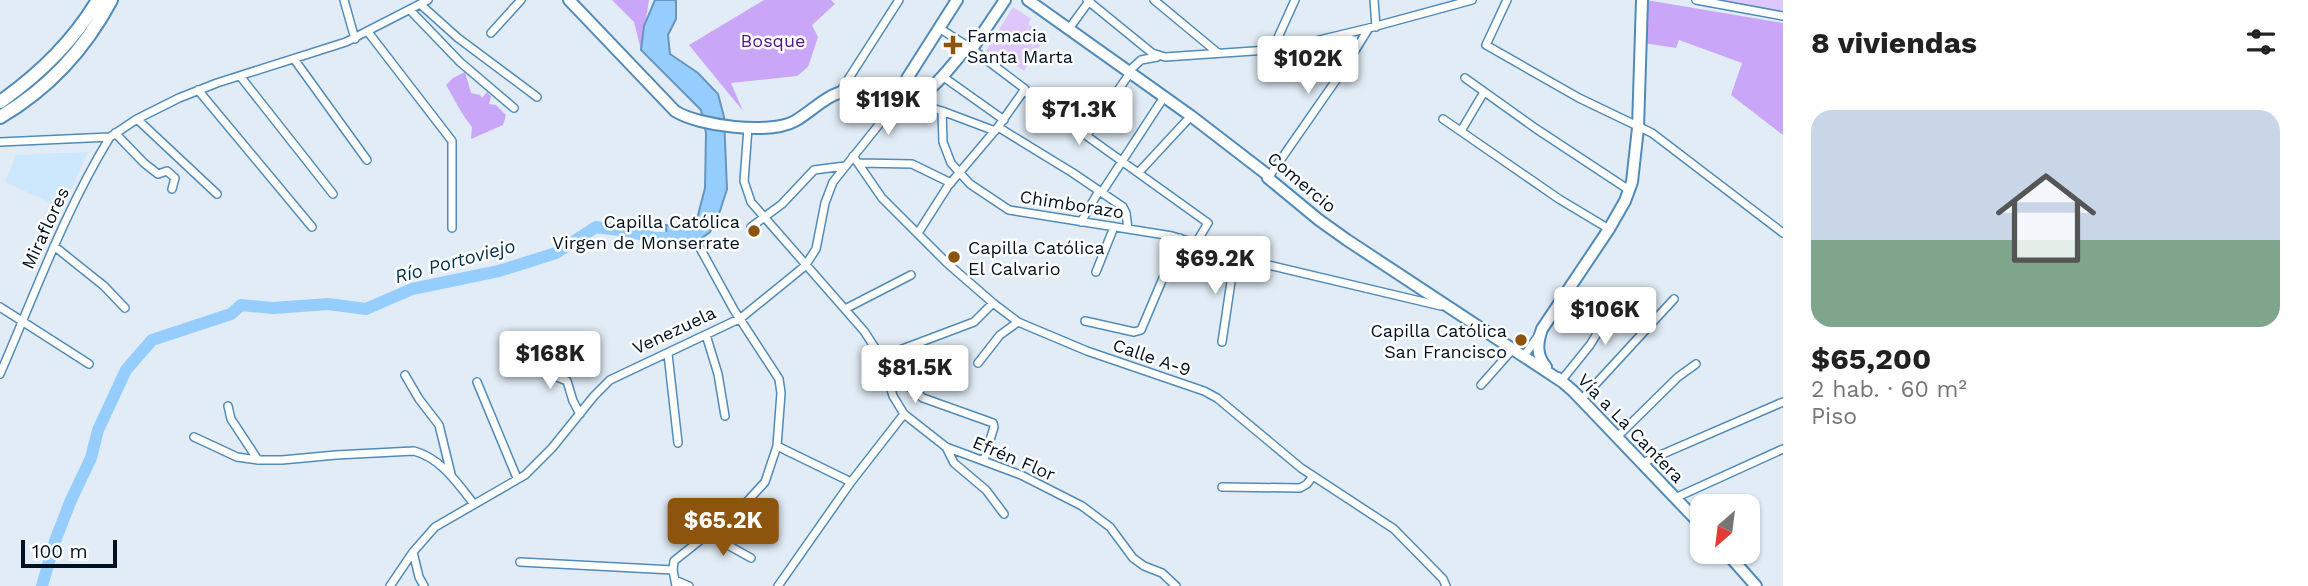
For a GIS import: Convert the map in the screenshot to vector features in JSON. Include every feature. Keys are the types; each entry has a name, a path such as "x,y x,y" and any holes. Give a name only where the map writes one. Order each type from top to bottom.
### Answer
{"main road":[{"path":"3,99 32,78 60,52 98,0"},
{"path":"0,117 31,96 67,63 94,30 111,0"}],"street":[{"path":"344,0 355,39"},
{"path":"491,33 521,0"},
{"path":"569,0 675,111 695,120 770,129 783,127 840,92 899,0"},
{"name":"Venezuela","path":"390,586 435,527 524,475 552,448 610,380 741,318 805,266 816,249 829,190 899,99 908,77 957,0"},
{"path":"899,99 920,96 942,76 970,48 1005,0"},
{"name":"Comercio","path":"1028,0 1191,116 1319,220 1561,381"},
{"path":"1068,30 1089,0 1145,48 1155,55 1165,57"},
{"path":"1154,0 1219,54"},
{"path":"1275,50 1275,44 1295,0"},
{"path":"1268,177 1372,28 1374,0"},
{"path":"1129,73 1140,60 1275,50 1372,28 1472,0"},
{"path":"1507,0 1486,46 1579,98 1652,133 1783,233"},
{"path":"1524,356 1609,229 1629,190 1635,166 1639,128 1643,0"},
{"path":"1696,0 1783,16"},
{"path":"0,142 112,135 137,119 198,90 355,39 424,2 458,38 537,97"},
{"path":"410,10 445,49 514,108"},
{"path":"939,28 1208,223 1196,243"},
{"path":"368,32 452,141 452,228"},
{"path":"1205,42 1206,54"},
{"path":"1087,135 1145,48"},
{"path":"294,59 367,160"},
{"path":"240,76 333,194"},
{"path":"942,76 1004,120"},
{"path":"1465,78 1629,190"},
{"path":"198,90 312,227"},
{"path":"918,233 950,184 997,129 1025,90"},
{"path":"840,92 860,91 899,99 997,129 1100,191 1124,209 1128,229"},
{"path":"1461,131 1484,92"},
{"path":"1081,222 1164,97"},
{"name":"Chimborazo","path":"942,111 945,149 951,163 970,184 1009,209 1181,238 1235,255 1435,304 1457,314"},
{"path":"1139,172 1191,116"},
{"path":"137,119 217,194"},
{"path":"1443,119 1559,199 1609,229"},
{"name":"Efrén Flor","path":"745,127 745,189 751,202 863,331 881,357 893,396 904,414 947,447 1021,475 1082,506 1110,527 1133,558 1162,573 1176,586"},
{"path":"112,135 158,174 166,171 175,178 172,189"},
{"name":"Miraflores","path":"0,374 54,246 86,179 112,135"},
{"name":"Calle A-9","path":"853,156 863,163 866,175 882,198 947,263 1018,322 1087,351 1210,394 1313,476 1394,529 1443,579 1446,586"},
{"path":"863,163 912,164 950,184 970,184"},
{"path":"751,227 782,204 814,170 845,166"},
{"path":"1096,272 1114,227"},
{"path":"1086,321 1134,332 1141,330 1181,238"},
{"path":"54,246 104,286 125,307"},
{"path":"689,586 675,583 674,561 743,506 765,482 777,446 781,393 779,379 716,278 701,248"},
{"path":"1222,342 1235,255"},
{"path":"845,309 911,275"},
{"path":"1408,298 1415,294 1417,286"},
{"path":"1561,381 1590,345 1622,293"},
{"path":"1581,400 1674,299"},
{"path":"984,460 993,423 923,398 881,357 974,321 993,303"},
{"path":"0,307 89,364"},
{"path":"978,363 1000,335 1018,322"},
{"name":"Vía a La Cantera","path":"1542,329 1538,348 1546,367 1690,514"},
{"path":"706,335 718,374 725,416"},
{"path":"1481,385 1513,349"},
{"path":"668,354 678,443"},
{"path":"551,355 557,377 567,382 580,414"},
{"path":"1617,437 1678,377 1696,365"},
{"path":"405,375 439,425 451,474"},
{"path":"477,382 517,478"},
{"path":"1642,463 1783,402"},
{"path":"228,406 231,419 258,460"},
{"path":"778,586 851,482 904,414"},
{"path":"194,437 237,457 258,460 414,451 425,454 451,474 474,504"},
{"path":"777,446 851,482"},
{"path":"947,447 954,463 986,490 1004,514"},
{"path":"1675,498 1783,449"},
{"path":"1222,487 1300,488 1313,476"},
{"path":"708,534 751,558"},
{"path":"414,552 424,586"},
{"path":"520,562 673,570"},
{"path":"1737,564 1756,586"}],"shaded area":[{"path":"1714,0 1783,0 1783,13"},
{"path":"1013,7 1031,19 1028,24 1046,36 1024,71 1007,58 1004,62 986,51"},
{"path":"88,152 62,208 5,182 16,155"}],"green space":[{"path":"612,0 649,0 641,50 634,22"},
{"name":"Bosque","path":"764,0 831,0 835,4 812,25 818,37 808,67 797,76 731,83 743,111 689,45"},
{"path":"1646,0 1783,23 1783,135 1731,95 1742,63 1679,40 1676,48 1644,43"},
{"path":"465,72 471,93 482,98 487,92 491,97 489,104 496,105 506,115 503,125 471,139 472,127 446,85"}],"water":[{"path":"655,0 676,0 676,19 668,35 670,54 698,73 718,94 724,117 727,189 710,232 699,240 667,243 666,225 687,228 697,219 705,188 706,133 701,110 641,50 644,26"}],"waterway":[{"name":"Río Portoviejo","path":"42,586 55,541 91,458 98,430 126,370 152,340 231,314 241,305 273,308 328,304 366,309 412,289 499,271 556,253 596,227 655,238 683,238"}],"place":[{"name":"Farmacia Santa Marta","path":"953,45"},
{"name":"Capilla Católica Virgen de Monserrate","path":"754,231"},
{"name":"Capilla Católica El Calvario","path":"954,257"},
{"name":"Capilla Católica San Francisco","path":"1521,340"}]}
